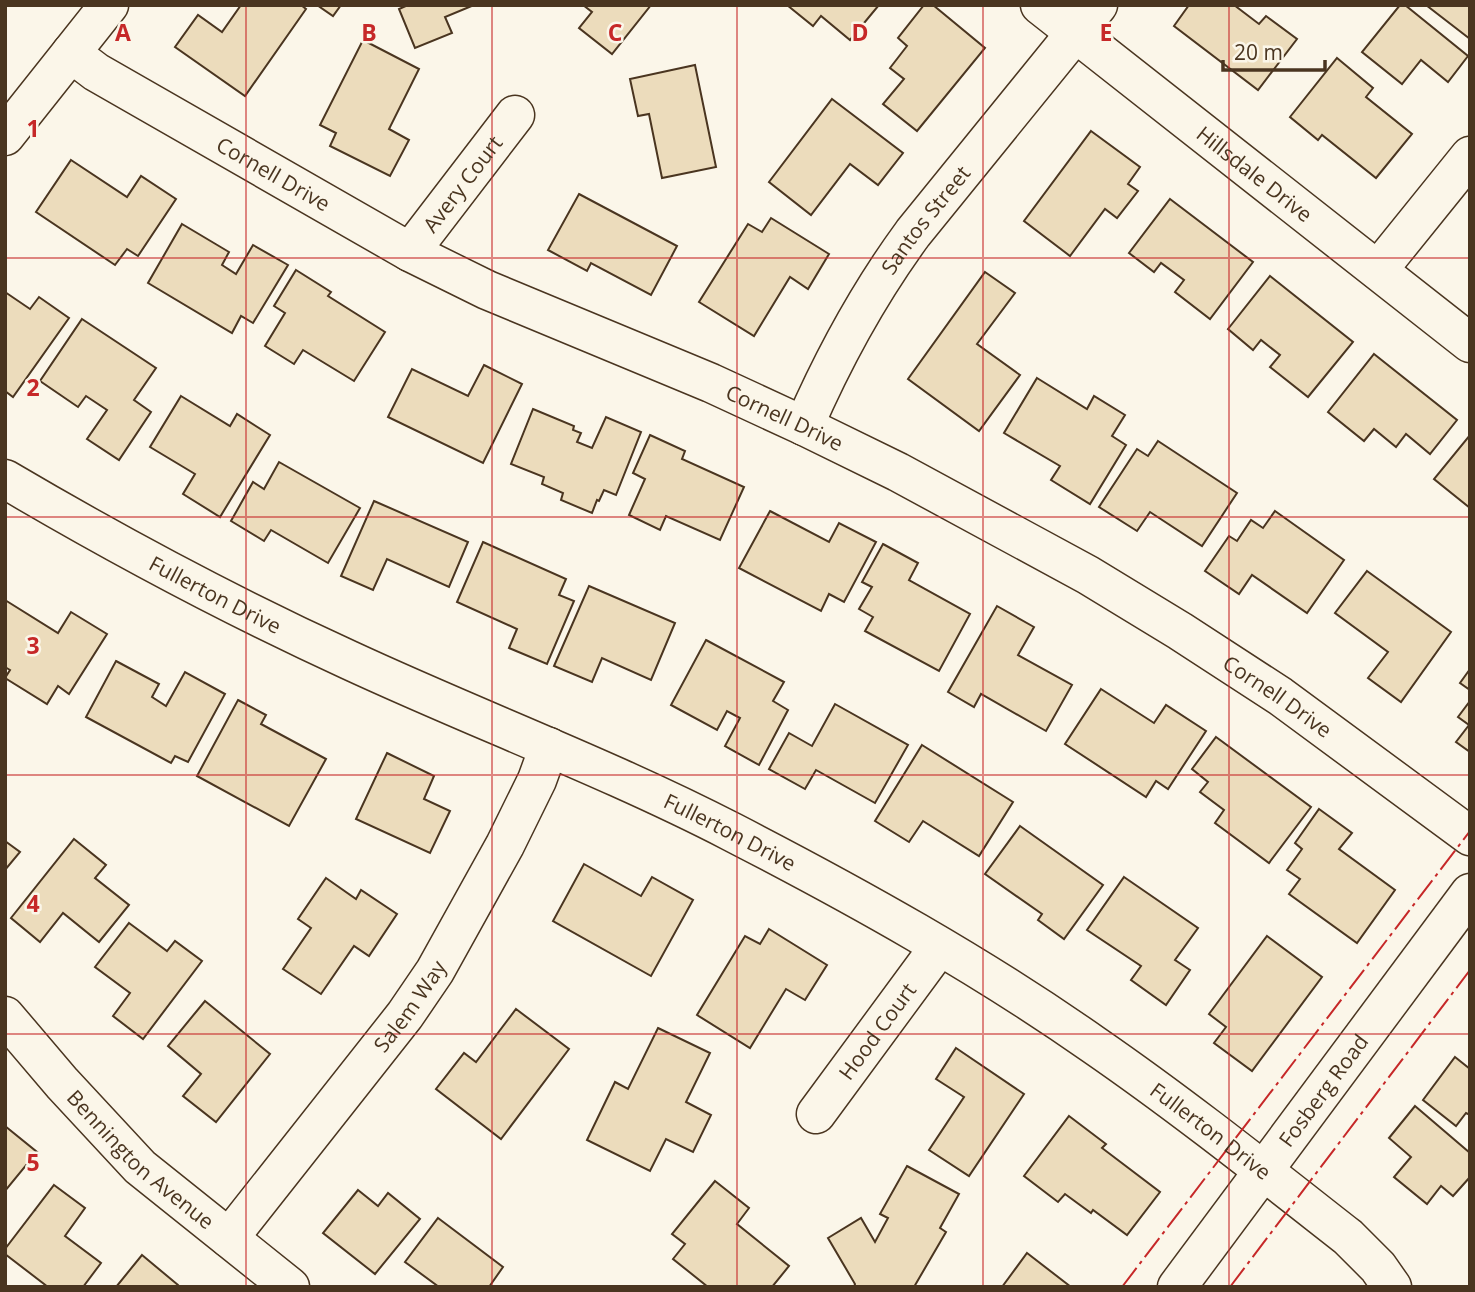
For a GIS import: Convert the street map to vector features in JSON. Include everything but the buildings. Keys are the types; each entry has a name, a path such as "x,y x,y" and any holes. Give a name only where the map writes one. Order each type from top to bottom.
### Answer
{"street":[{"path":"5,136 109,5"},
{"name":"Hillsdale Drive","path":"1040,5 1087,19 1378,270 1470,344"},
{"name":"Santos Street","path":"804,426 845,340 890,265 1087,19"},
{"name":"Cornell Drive","path":"71,53 96,72 410,252 487,290 710,383 804,426 898,471 1088,575 1280,696 1470,836"},
{"name":"Avery Court","path":"410,252 515,115"},
{"path":"1378,270 1470,156"},
{"name":"Fullerton Drive","path":"5,479 81,524 222,600 350,661 617,776 732,832 939,947 1093,1044 1265,1172 1366,1253 1392,1287"},
{"name":"Salem Way","path":"229,1238 405,1014 435,971 500,856 537,780 549,747"},
{"name":"Fosberg Road","path":"1177,1287 1470,894"},
{"name":"Hood Court","path":"816,1114 939,947"},
{"name":"Bennington Avenue","path":"5,1016 62,1083 140,1167 290,1287"}],"power":[{"path":"1122,1287 1470,831"},
{"path":"1230,1287 1470,970"}]}
